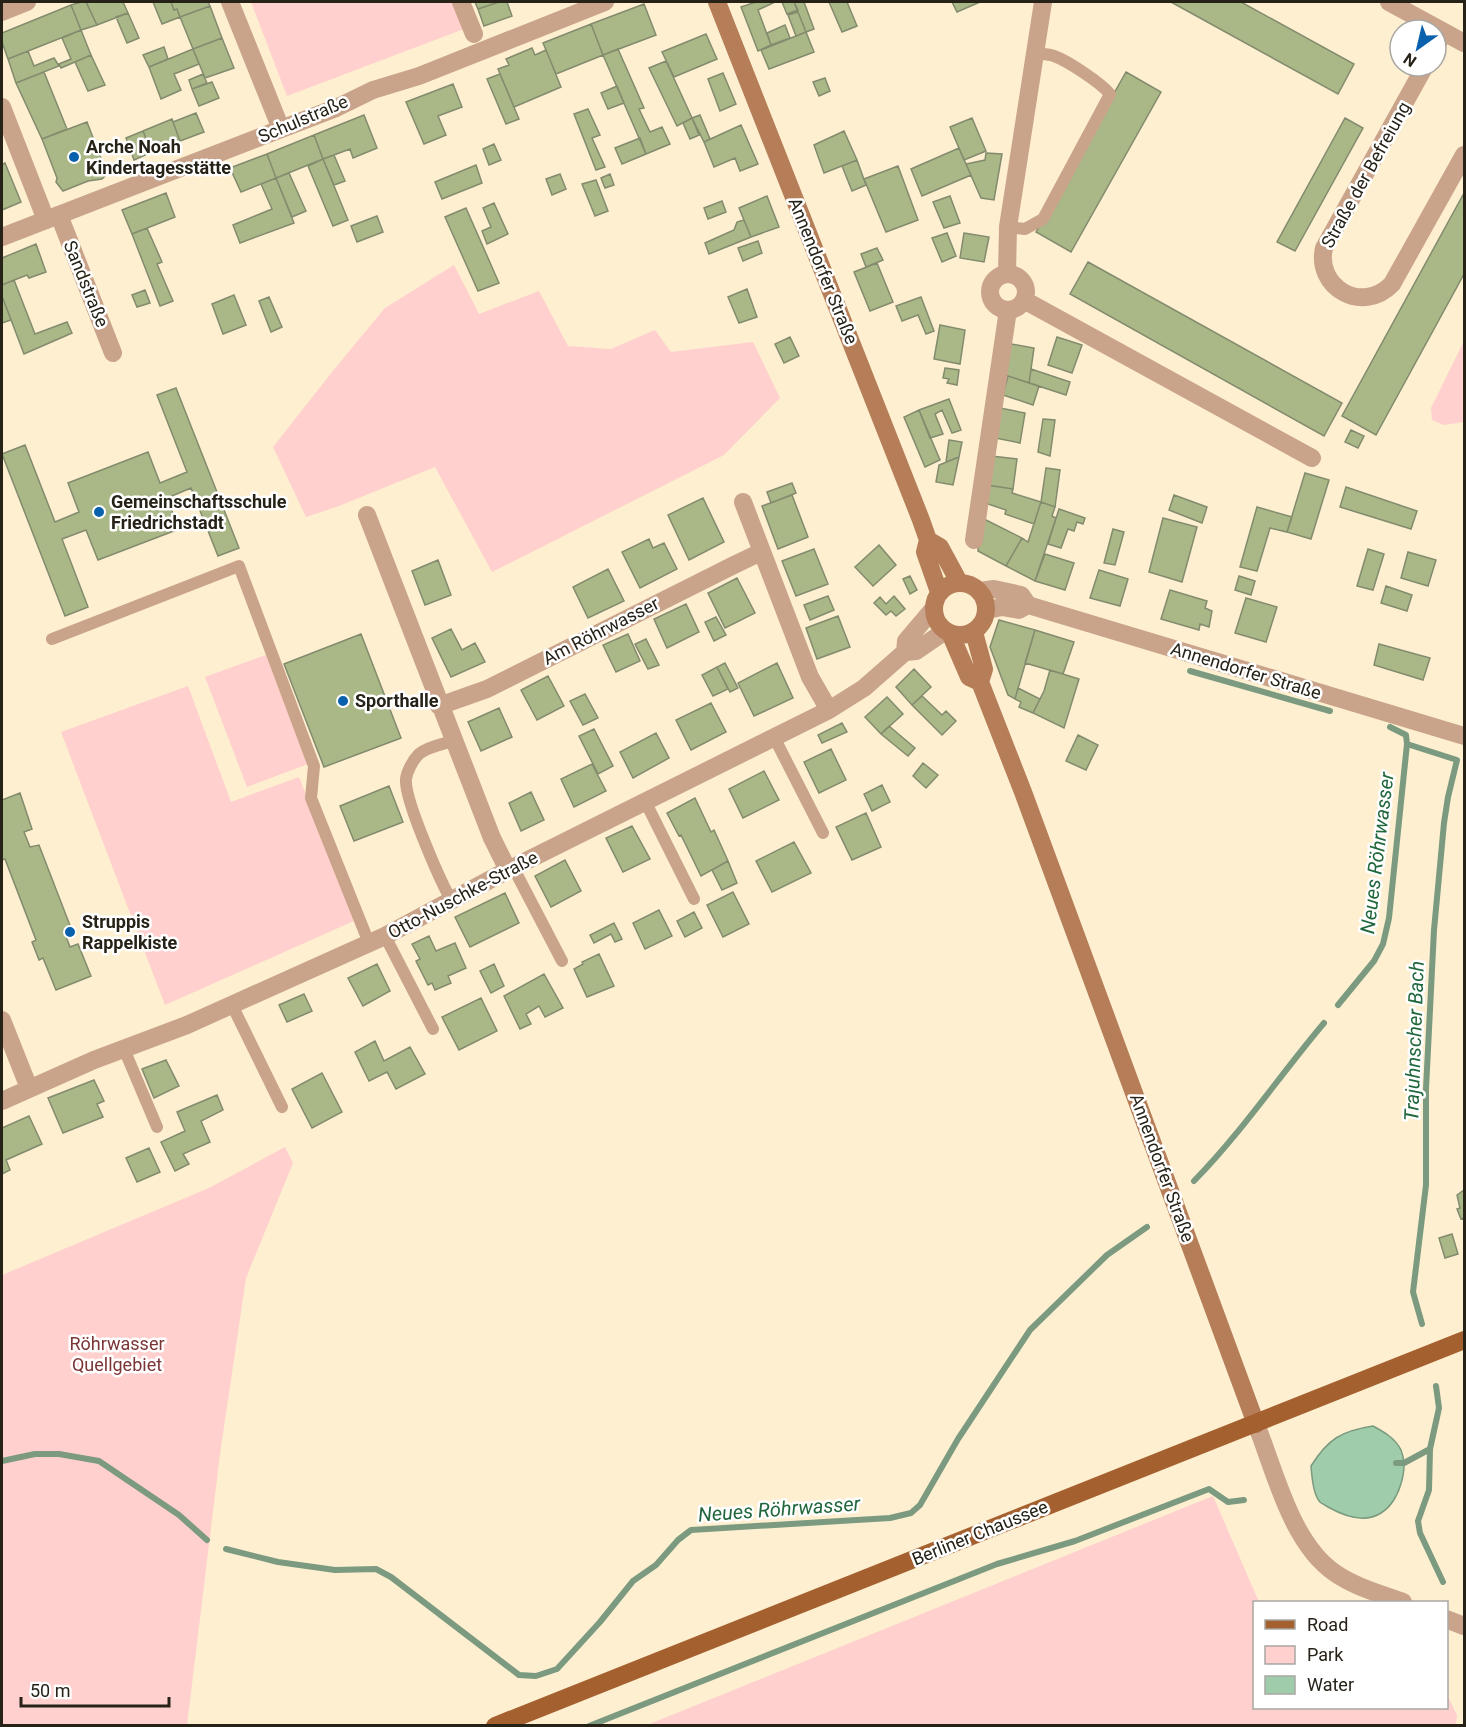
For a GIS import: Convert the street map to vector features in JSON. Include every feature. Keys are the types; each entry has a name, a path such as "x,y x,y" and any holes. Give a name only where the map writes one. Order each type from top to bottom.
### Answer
{"main road":[{"name":"Annendorfer Straße","path":"717,2 928,540 925,552 936,600"},
{"name":"Annendorfer Straße","path":"928,540 940,546 959,582"},
{"path":"959,582 972,585 980,591 987,610 983,622 974,632 962,635 948,632 938,623 936,600 948,585 959,582"},
{"name":"Annendorfer Straße","path":"948,632 969,677 980,682"},
{"name":"Annendorfer Straße","path":"974,632 984,669 980,682 1023,792 1257,1424"},
{"name":"Berliner Chaussee","path":"495,1725 1464,1340"}],"street":[{"path":"2,12 27,2"},
{"path":"230,2 281,129"},
{"path":"461,2 477,42"},
{"name":"Schulstraße","path":"2,237 336,108 367,92 419,76 477,42 605,2"},
{"path":"1007,274 1008,227 1043,2"},
{"path":"1389,2 1411,18"},
{"path":"1448,40 1464,43"},
{"name":"Straße der Befreiung","path":"1418,78 1324,248 1321,260 1334,286 1343,294 1355,297 1374,297 1384,292 1392,284 1464,155"},
{"name":"Sandstraße","path":"2,106 113,353"},
{"path":"1007,274 1013,275 1023,282 1026,294 1024,300 1018,308 1002,309 994,303 990,293 993,282 1007,274"},
{"path":"1024,300 1312,458"},
{"path":"974,540 1008,310"},
{"path":"743,502 810,677 829,710"},
{"path":"367,515 492,838 511,868"},
{"name":"Am Röhrwasser","path":"439,706 487,689 761,552"},
{"path":"980,591 994,589 1021,595 1028,605 1019,610 1002,607 987,610"},
{"name":"Otto-Nuschke-Straße","path":"905,652 906,641 936,600"},
{"name":"Annendorfer Straße","path":"1028,605 1464,736"},
{"name":"Otto-Nuschke-Straße","path":"2,1101 94,1060 165,1035 377,940 511,868 829,710 864,688 905,652 915,651 948,632"},
{"path":"2,1020 29,1088"},
{"name":"Annendorfer Straße","path":"1257,1424 1290,1514 1316,1557 1336,1574 1400,1601"},
{"path":"1448,1620 1464,1626"}],"lane":[{"path":"1008,227 1025,229 1043,219 1110,94 1104,86 1053,56 1035,52"},
{"path":"52,639 239,566 314,766 311,798 377,940 433,1029"},
{"path":"774,737 823,833"},
{"path":"451,900 443,886 413,810 406,778 413,762 420,754 453,741"},
{"path":"645,801 694,899"},
{"path":"511,868 562,961"},
{"path":"232,1005 282,1107"},
{"path":"124,1049 157,1127"}],"green space":[{"path":"251,2 453,2 464,29 287,96"},
{"path":"454,265 479,314 539,291 568,346 611,349 655,330 671,352 753,342 780,398 724,455 492,572 435,467 306,517 273,447 385,308"},
{"path":"1464,341 1464,422 1444,425 1432,420 1431,408"},
{"path":"266,655 308,764 247,787 205,677"},
{"path":"188,686 231,802 299,777 356,920 165,1005 61,732"},
{"name":"Röhrwasser Quellgebiet","path":"285,1147 293,1163 246,1278 220,1454 187,1725 2,1725 2,1275 209,1188"},
{"path":"1213,1496 1259,1601 1253,1601 1253,1709 1448,1709 1448,1697 1457,1715 1456,1725 647,1725"}],"water":[{"path":"1373,1426 1389,1436 1399,1446 1403,1458 1403,1475 1397,1493 1387,1508 1368,1518 1354,1518 1320,1502 1314,1490 1311,1466 1323,1449 1336,1438"}],"building":[{"path":"86,2 97,25 81,30 71,5"},
{"path":"86,2 123,2 128,13 97,25"},
{"path":"153,2 171,2 180,17 162,24"},
{"path":"171,2 208,2 210,6 180,17"},
{"path":"475,2 499,2 478,9"},
{"path":"499,2 507,2 512,16 484,26 478,9"},
{"path":"756,2 773,3 758,10 771,45 758,51 741,7"},
{"path":"782,2 794,2 798,10 787,14"},
{"path":"794,2 804,2 814,29 806,32"},
{"path":"829,2 847,2 857,26 842,32"},
{"path":"952,2 980,2 957,12"},
{"path":"1171,2 1241,2 1354,64 1338,94"},
{"path":"644,4 656,35 603,55 591,24"},
{"path":"71,5 81,30 8,59 2,42 2,33"},
{"path":"210,6 222,38 193,49 180,17"},
{"path":"798,12 806,32 796,36 788,15"},
{"path":"128,13 139,38 127,43 116,17"},
{"path":"591,24 603,55 556,74 543,43"},
{"path":"785,25 790,38 771,45 767,33"},
{"path":"81,30 91,55 61,68 59,64 71,59 62,38"},
{"path":"806,32 814,52 769,69 761,50"},
{"path":"706,34 717,59 674,77 662,52"},
{"path":"222,38 234,68 205,78 193,49"},
{"path":"164,47 168,59 149,67 143,55"},
{"path":"532,48 535,55 546,50 561,87 514,107 498,69 509,65 506,59"},
{"path":"193,49 199,64 174,74 181,90 161,99 149,67"},
{"path":"618,49 644,108 639,109 650,132 662,127 670,144 646,154 603,55"},
{"path":"28,51 34,66 54,58 59,66 16,83 8,59"},
{"path":"91,55 105,85 88,91 75,62"},
{"path":"666,61 692,118 677,126 649,68"},
{"path":"44,72 67,129 42,139 16,83"},
{"path":"1126,72 1161,92 1071,252 1036,232"},
{"path":"723,73 736,104 720,111 708,79"},
{"path":"203,74 207,83 192,89 189,80"},
{"path":"500,74 519,119 506,124 487,79"},
{"path":"825,78 830,91 819,96 813,82"},
{"path":"212,82 219,98 199,106 192,89"},
{"path":"453,84 462,107 438,116 446,135 424,144 406,102"},
{"path":"617,86 624,103 608,109 601,93"},
{"path":"588,109 600,135 592,138 605,167 596,170 574,114"},
{"path":"196,113 204,132 180,141 173,122"},
{"path":"364,115 377,148 353,158 350,149 323,159 314,135"},
{"path":"700,115 710,139 704,142 692,118"},
{"path":"692,118 699,135 690,139 683,123"},
{"path":"972,118 986,151 964,160 950,127"},
{"path":"1345,118 1363,128 1295,251 1277,242"},
{"path":"172,119 180,141 152,152 143,131"},
{"name":"Arche Noah Kindertagesstätte","path":"87,122 107,174 102,179 88,181 63,191 56,182 57,178 42,139"},
{"path":"741,125 758,164 740,171 735,158 714,167 704,142"},
{"path":"143,131 152,152 134,160 126,138"},
{"path":"844,131 857,160 824,173 814,145"},
{"path":"314,135 323,159 276,178 267,154"},
{"path":"640,138 646,154 622,164 615,148"},
{"path":"494,144 501,160 489,165 483,149"},
{"path":"959,148 971,175 922,196 911,169"},
{"path":"986,153 1002,154 994,200 981,198 966,164 985,160"},
{"path":"267,154 276,178 241,192 230,168"},
{"path":"334,155 345,181 334,185 323,159"},
{"path":"323,159 348,220 333,226 308,166"},
{"path":"857,160 866,185 852,191 842,166"},
{"path":"5,163 21,202 2,210 2,165"},
{"path":"476,165 482,183 442,199 435,182"},
{"path":"898,166 918,220 886,232 864,179"},
{"path":"289,173 306,211 292,217 276,178"},
{"path":"560,174 566,189 552,195 546,179"},
{"path":"610,174 614,185 605,188 601,178"},
{"path":"276,178 294,223 240,243 233,225 272,209 261,184"},
{"path":"596,180 608,211 595,216 582,184"},
{"path":"166,193 175,217 132,234 122,210"},
{"path":"1464,193 1464,274 1376,435 1342,416"},
{"path":"767,196 779,227 751,237 739,208"},
{"path":"950,196 960,223 944,228 933,202"},
{"path":"722,201 726,212 708,219 704,208"},
{"path":"494,203 508,234 487,244 482,231 491,227 483,208"},
{"path":"466,208 499,283 478,291 445,217"},
{"path":"377,216 383,232 357,242 351,226"},
{"path":"744,220 751,237 709,254 705,243 734,230 737,222"},
{"path":"147,228 162,262 157,264 173,301 160,306 132,234"},
{"path":"947,233 956,256 942,262 932,238"},
{"path":"964,233 989,237 984,262 960,258"},
{"path":"758,241 762,253 743,261 738,248"},
{"path":"36,244 46,272 29,278 27,275 2,285 2,258"},
{"path":"877,248 883,260 866,267 861,254"},
{"path":"1088,262 1342,403 1324,436 1070,294"},
{"path":"877,263 893,302 870,311 854,272"},
{"path":"14,280 35,334 67,322 72,333 24,354 2,296 2,285"},
{"path":"747,289 757,317 739,323 728,297"},
{"path":"145,290 150,303 137,307 132,295"},
{"path":"234,295 246,325 223,334 212,304"},
{"path":"2,296 11,320 2,323"},
{"path":"269,297 282,327 271,332 259,301"},
{"path":"921,297 934,331 926,334 918,315 902,321 896,306"},
{"path":"940,325 965,330 960,364 934,359"},
{"path":"790,337 799,356 784,363 775,344"},
{"path":"1057,337 1082,345 1072,373 1048,365"},
{"path":"1006,343 1034,348 1029,383 1002,374"},
{"path":"945,368 959,370 957,385 947,383 949,379 943,378"},
{"path":"1031,369 1070,382 1066,395 1029,383"},
{"path":"1008,376 1039,386 1033,405 1003,395"},
{"path":"176,388 239,548 218,556 191,488 167,498 179,529 98,560 86,530 62,539 88,607 65,616 2,454 25,445 55,522 79,512 68,483 148,452 160,483 187,472 157,395"},
{"path":"949,399 961,430 952,433 942,410 935,414 943,434 930,438 919,410"},
{"path":"1000,408 1025,413 1020,443 995,438"},
{"path":"919,410 940,460 925,467 904,417"},
{"path":"1043,419 1055,420 1050,456 1038,452"},
{"path":"1351,430 1364,436 1358,448 1345,442"},
{"path":"949,440 962,442 959,457 946,462"},
{"path":"991,456 1017,459 1013,489 987,485"},
{"path":"959,457 953,485 936,482 939,465"},
{"path":"1046,468 1060,470 1055,507 1041,502"},
{"path":"1305,473 1329,480 1311,539 1287,532"},
{"path":"792,483 796,493 771,503 767,492"},
{"path":"987,485 1013,489 1012,493 1041,502 1034,524 1005,514 1006,510 985,503"},
{"path":"1346,487 1417,511 1411,529 1340,507"},
{"path":"792,495 808,537 778,549 762,506"},
{"path":"1174,495 1207,507 1202,523 1169,510"},
{"path":"703,498 724,542 689,560 668,515"},
{"path":"1041,502 1055,507 1052,516 1056,518 1035,581 1006,566 1022,538 1028,542"},
{"path":"1257,507 1292,517 1287,532 1270,528 1257,571 1240,567"},
{"path":"1059,509 1085,518 1083,524 1077,522 1074,531 1068,529 1061,548 1048,544"},
{"path":"1163,518 1197,527 1182,582 1149,572"},
{"path":"984,519 1022,538 1006,566 978,551 979,529"},
{"path":"1113,529 1124,532 1115,565 1104,563"},
{"path":"649,539 653,548 664,543 677,569 640,588 622,552"},
{"path":"879,545 896,565 873,586 855,567"},
{"path":"814,549 828,584 796,596 782,561"},
{"path":"1368,549 1384,554 1373,590 1357,586"},
{"path":"1408,552 1436,560 1428,586 1401,578"},
{"path":"1045,554 1074,563 1065,590 1035,581"},
{"path":"438,560 451,595 425,605 412,571"},
{"path":"608,569 624,601 588,618 573,587"},
{"path":"1099,570 1128,579 1120,606 1090,598"},
{"path":"910,576 917,590 910,594 903,579"},
{"path":"1239,576 1255,581 1251,595 1235,590"},
{"path":"737,578 755,613 725,628 708,593"},
{"path":"1386,586 1412,595 1407,611 1381,603"},
{"path":"1170,590 1207,601 1205,608 1212,611 1209,627 1200,624 1199,630 1161,619"},
{"path":"828,596 834,610 810,620 804,605"},
{"path":"894,596 905,609 896,616 891,611 886,615 874,603 880,597 886,604"},
{"path":"1246,598 1277,607 1266,642 1235,633"},
{"path":"686,604 699,632 667,648 654,619"},
{"path":"838,616 850,647 817,659 806,628"},
{"path":"716,617 726,635 714,641 705,622"},
{"path":"999,620 1035,630 1015,699 1008,695 990,647"},
{"path":"451,629 462,650 475,643 485,662 451,677 432,638"},
{"path":"1035,630 1074,642 1063,674 1025,663"},
{"name":"Sporthalle","path":"361,634 401,738 324,767 284,664"},
{"path":"628,634 640,661 616,672 603,645"},
{"path":"646,639 659,665 648,669 635,644"},
{"path":"1379,644 1430,658 1423,680 1374,665"},
{"path":"725,663 738,688 730,692 717,667"},
{"path":"777,663 793,698 754,716 738,683"},
{"path":"717,667 728,689 713,696 702,675"},
{"path":"914,669 931,687 912,705 896,687"},
{"path":"1050,670 1079,679 1064,728 1033,713 1044,691"},
{"path":"548,676 564,706 537,720 521,690"},
{"path":"1018,688 1040,699 1033,713 1019,707 1021,702 1015,699"},
{"path":"585,694 598,718 583,725 570,701"},
{"path":"922,696 942,715 946,711 956,721 942,735 912,705"},
{"path":"887,697 903,714 881,734 865,717"},
{"path":"711,703 726,732 691,750 676,720"},
{"path":"499,708 512,737 481,751 468,722"},
{"path":"842,723 847,732 822,743 818,735"},
{"path":"889,726 915,748 908,756 881,734"},
{"path":"594,729 613,766 598,774 579,736"},
{"path":"656,733 669,758 633,778 620,752"},
{"path":"1078,735 1098,745 1086,770 1066,761"},
{"path":"831,749 846,780 819,793 804,762"},
{"path":"923,763 938,775 926,788 913,776"},
{"path":"592,764 606,791 574,807 561,779"},
{"path":"764,771 779,800 743,818 729,789"},
{"path":"882,785 890,802 872,811 864,794"},
{"path":"389,786 403,822 354,841 340,806"},
{"path":"531,792 544,820 521,831 509,803"},
{"path":"20,793 32,829 24,832 30,847 39,845 71,928 64,931 70,947 78,944 91,976 56,990 43,958 39,960 32,942 36,940 5,859 2,860 2,800"},
{"path":"695,798 711,832 714,830 728,861 701,876 681,835 679,836 667,813"},
{"path":"866,813 881,847 852,860 836,827"},
{"path":"632,826 650,859 623,872 606,838"},
{"path":"794,842 811,873 772,892 756,861"},
{"path":"565,860 581,891 551,907 535,876"},
{"path":"728,861 737,883 722,890 712,870"},
{"path":"733,892 749,924 723,937 707,905"},
{"path":"505,893 519,923 470,947 455,917"},
{"path":"659,910 672,936 645,949 633,923"},
{"path":"694,912 702,928 685,937 677,921"},
{"path":"614,923 622,939 615,942 611,934 594,943 590,935"},
{"path":"429,936 436,951 455,943 466,968 448,976 451,983 435,990 432,983 428,985 416,961 420,959 412,944"},
{"path":"599,954 614,986 587,997 574,969 583,964 582,962"},
{"path":"377,964 390,991 363,1006 348,978"},
{"path":"494,964 504,986 491,993 480,971"},
{"path":"544,974 563,1008 545,1017 539,1006 526,1014 531,1024 520,1029 504,996"},
{"path":"304,994 312,1011 287,1022 279,1005"},
{"path":"481,998 497,1031 459,1050 442,1017"},
{"path":"375,1041 384,1061 410,1047 425,1074 396,1089 387,1072 369,1081 355,1052"},
{"path":"166,1060 179,1086 154,1098 142,1069"},
{"path":"322,1073 342,1112 312,1128 292,1089"},
{"path":"94,1080 104,1101 97,1104 103,1117 63,1133 48,1098"},
{"path":"217,1095 223,1110 201,1121 210,1142 183,1154 189,1164 175,1171 161,1142 185,1131 177,1112"},
{"path":"29,1116 42,1144 6,1160 10,1170 2,1174 2,1128"},
{"path":"149,1148 160,1172 137,1182 126,1158"},
{"path":"1464,1190 1464,1218 1461,1219 1457,1209 1460,1208 1457,1195"},
{"path":"1452,1234 1458,1254 1445,1258 1439,1238"}],"waterway":[{"path":"1190,671 1330,711"},
{"path":"1390,727 1406,735 1407,744"},
{"name":"Trajuhnscher Bach","path":"1338,1005 1374,961 1383,944 1389,918 1407,744 1457,760 1444,823 1434,930 1426,1089 1426,1185 1413,1292 1422,1324"},
{"name":"Neues Röhrwasser","path":"1194,1181 1228,1143 1324,1023"},
{"name":"Neues Röhrwasser","path":"226,1549 278,1562 335,1570 376,1569 391,1577 519,1675 536,1676 557,1669 600,1622 633,1581 656,1565 678,1540 691,1530 890,1518 911,1513 920,1505 958,1439 1030,1330 1107,1255 1147,1227"},
{"name":"Trajuhnscher Bach","path":"1436,1386 1439,1408 1430,1449 1429,1490 1418,1521 1420,1533 1443,1582"},
{"path":"1396,1463 1404,1463 1430,1449"},
{"path":"2,1461 35,1454 59,1454 99,1461 179,1515 207,1540"},
{"path":"589,1726 997,1564 1075,1541 1209,1489 1228,1502 1244,1500"}],"place":[{"name":"Arche Noah Kindertagesstätte","path":"74,157"},
{"name":"Gemeinschaftsschule Friedrichstadt","path":"99,512"},
{"name":"Sporthalle","path":"343,701"},
{"name":"Struppis Rappelkiste","path":"70,932"}]}
